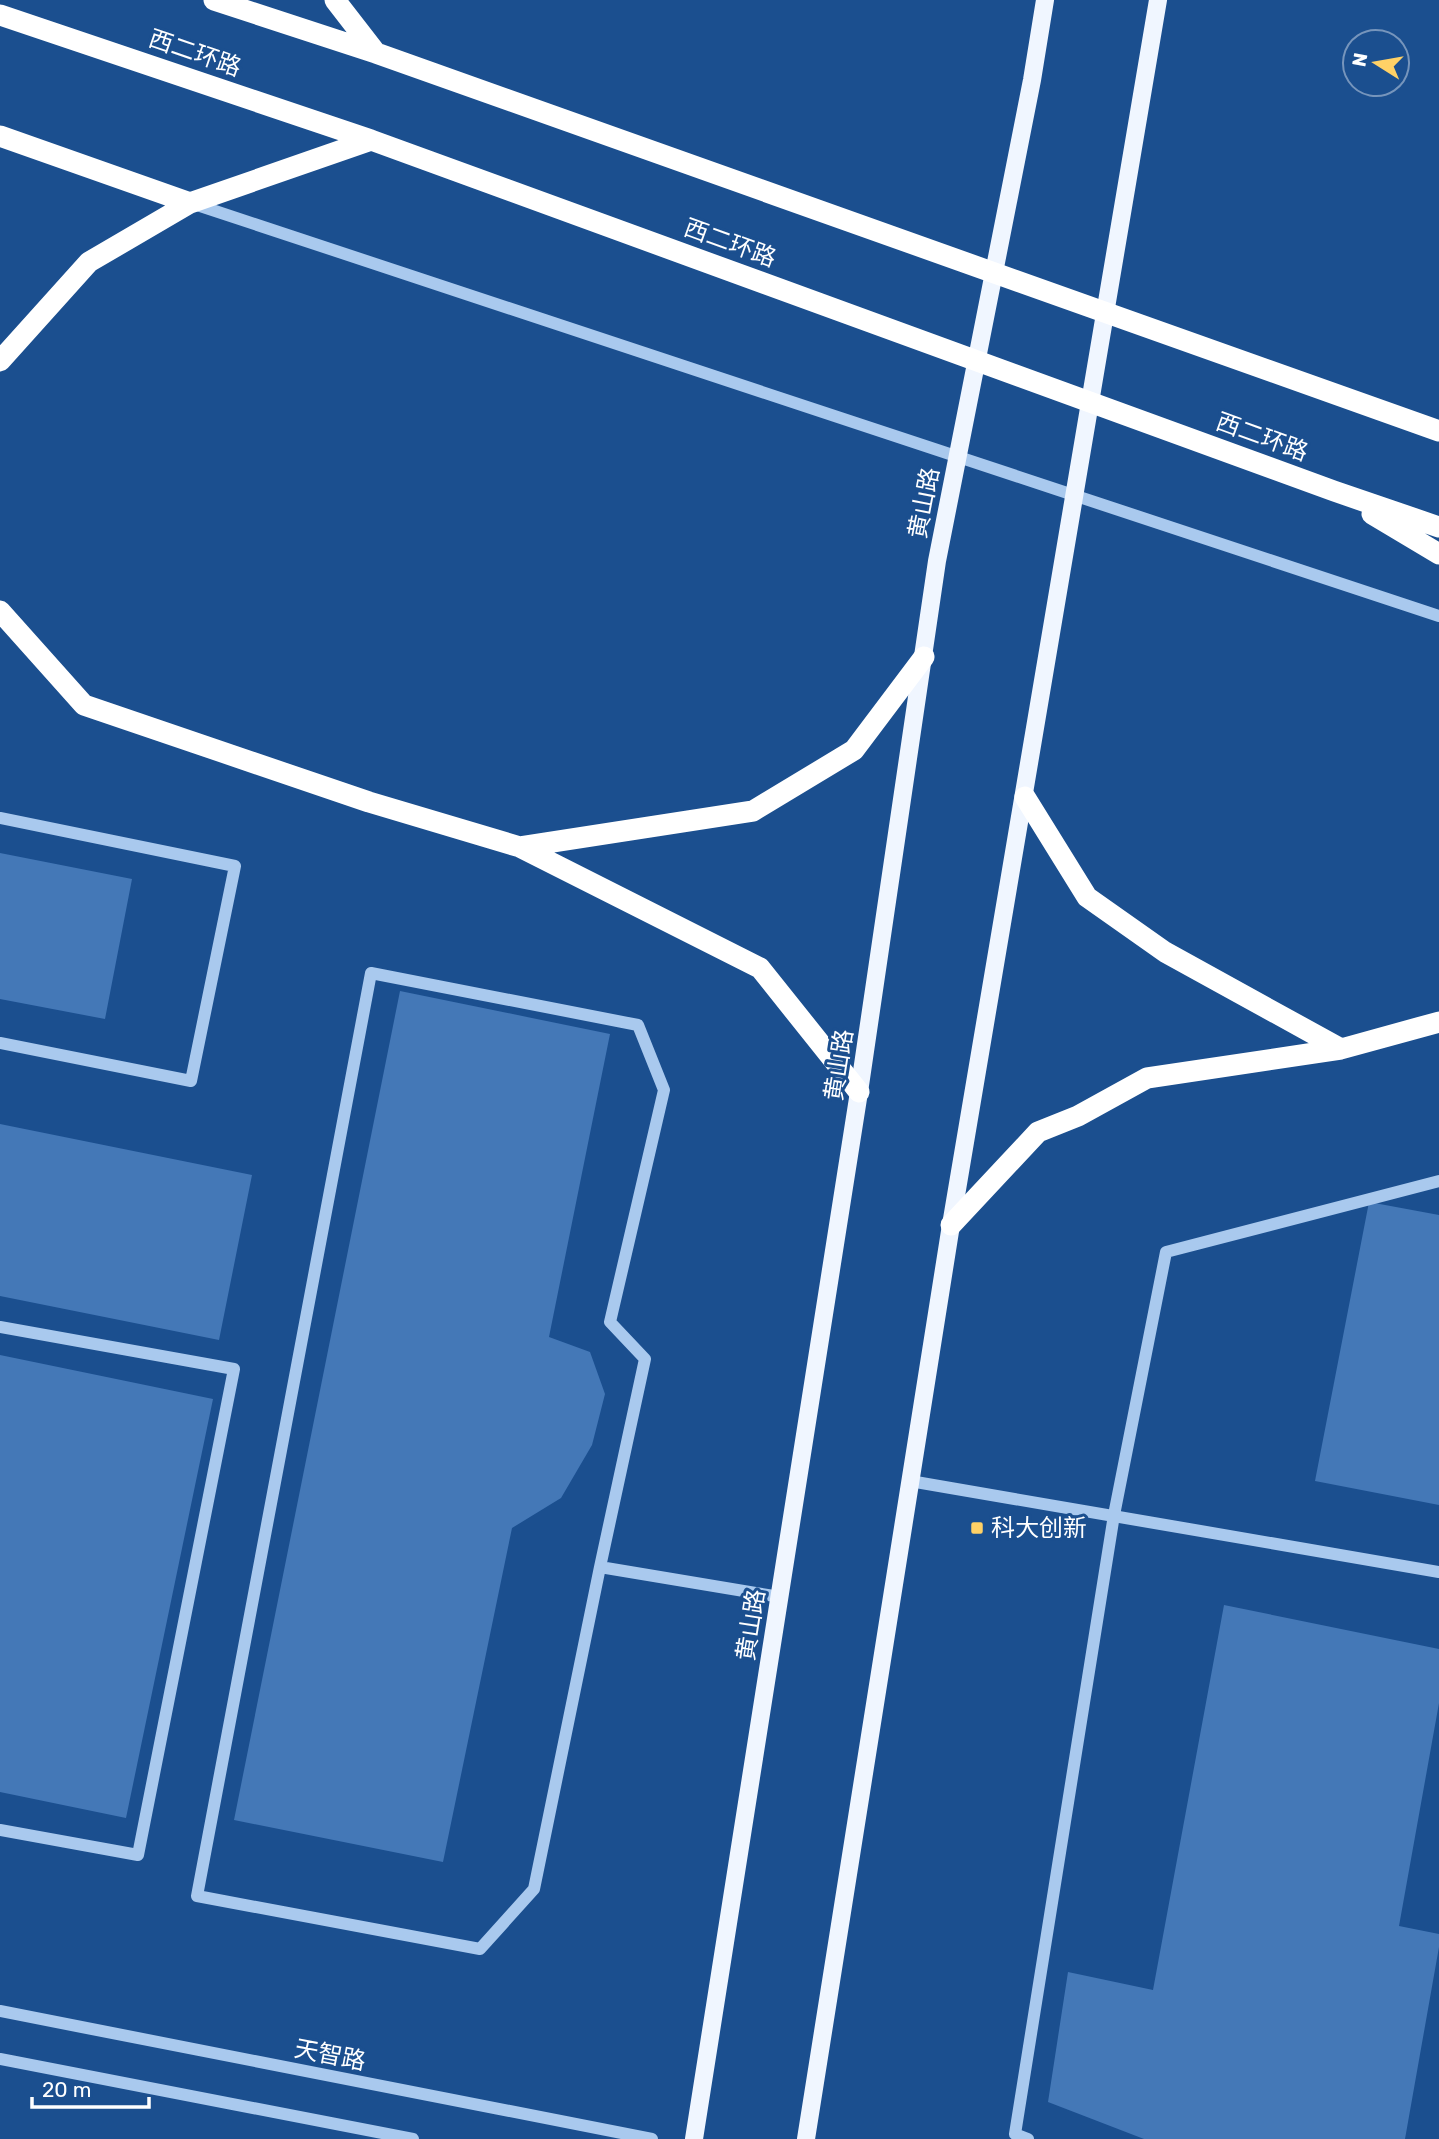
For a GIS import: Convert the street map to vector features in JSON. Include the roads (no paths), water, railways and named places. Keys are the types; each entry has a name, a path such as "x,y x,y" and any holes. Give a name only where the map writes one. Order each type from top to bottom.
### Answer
{"highway":[{"path":"214,0 376,54 1439,431"},
{"path":"335,0 376,54"},
{"name":"西二环路","path":"0,15 371,140 1439,527"},
{"path":"0,136 190,203"},
{"path":"0,361 89,262 190,203 371,140"},
{"path":"1334,491 1439,554"},
{"path":"0,611 84,705 369,802 520,848 760,968 859,1092"},
{"path":"520,848 753,811 854,750 924,657"},
{"path":"1025,797 1087,897 1165,952 1341,1049"},
{"path":"951,1225 1038,1132 1078,1116 1147,1078 1341,1049 1439,1022"}],"main road":[{"name":"黄山路","path":"694,2139 859,1092 937,561 1032,80 1045,0"},
{"path":"806,2139 951,1225 1158,0"}],"street":[{"path":"190,203 1439,616"},
{"path":"0,818 235,866 191,1081 0,1043"},
{"path":"371,973 638,1025 664,1090 610,1322 645,1359 600,1567 534,1889 480,1949 197,1896 371,973"},
{"path":"1028,2139 1015,2134 1114,1515 1166,1252 1439,1181"},
{"path":"0,1327 234,1368 138,1855 0,1830"},
{"path":"911,1481 1439,1572"},
{"path":"600,1567 780,1597"},
{"name":"天智路","path":"0,2011 652,2139"},
{"path":"0,2060 413,2139"}],"place":[{"name":"科大创新","path":"977,1528"}]}
